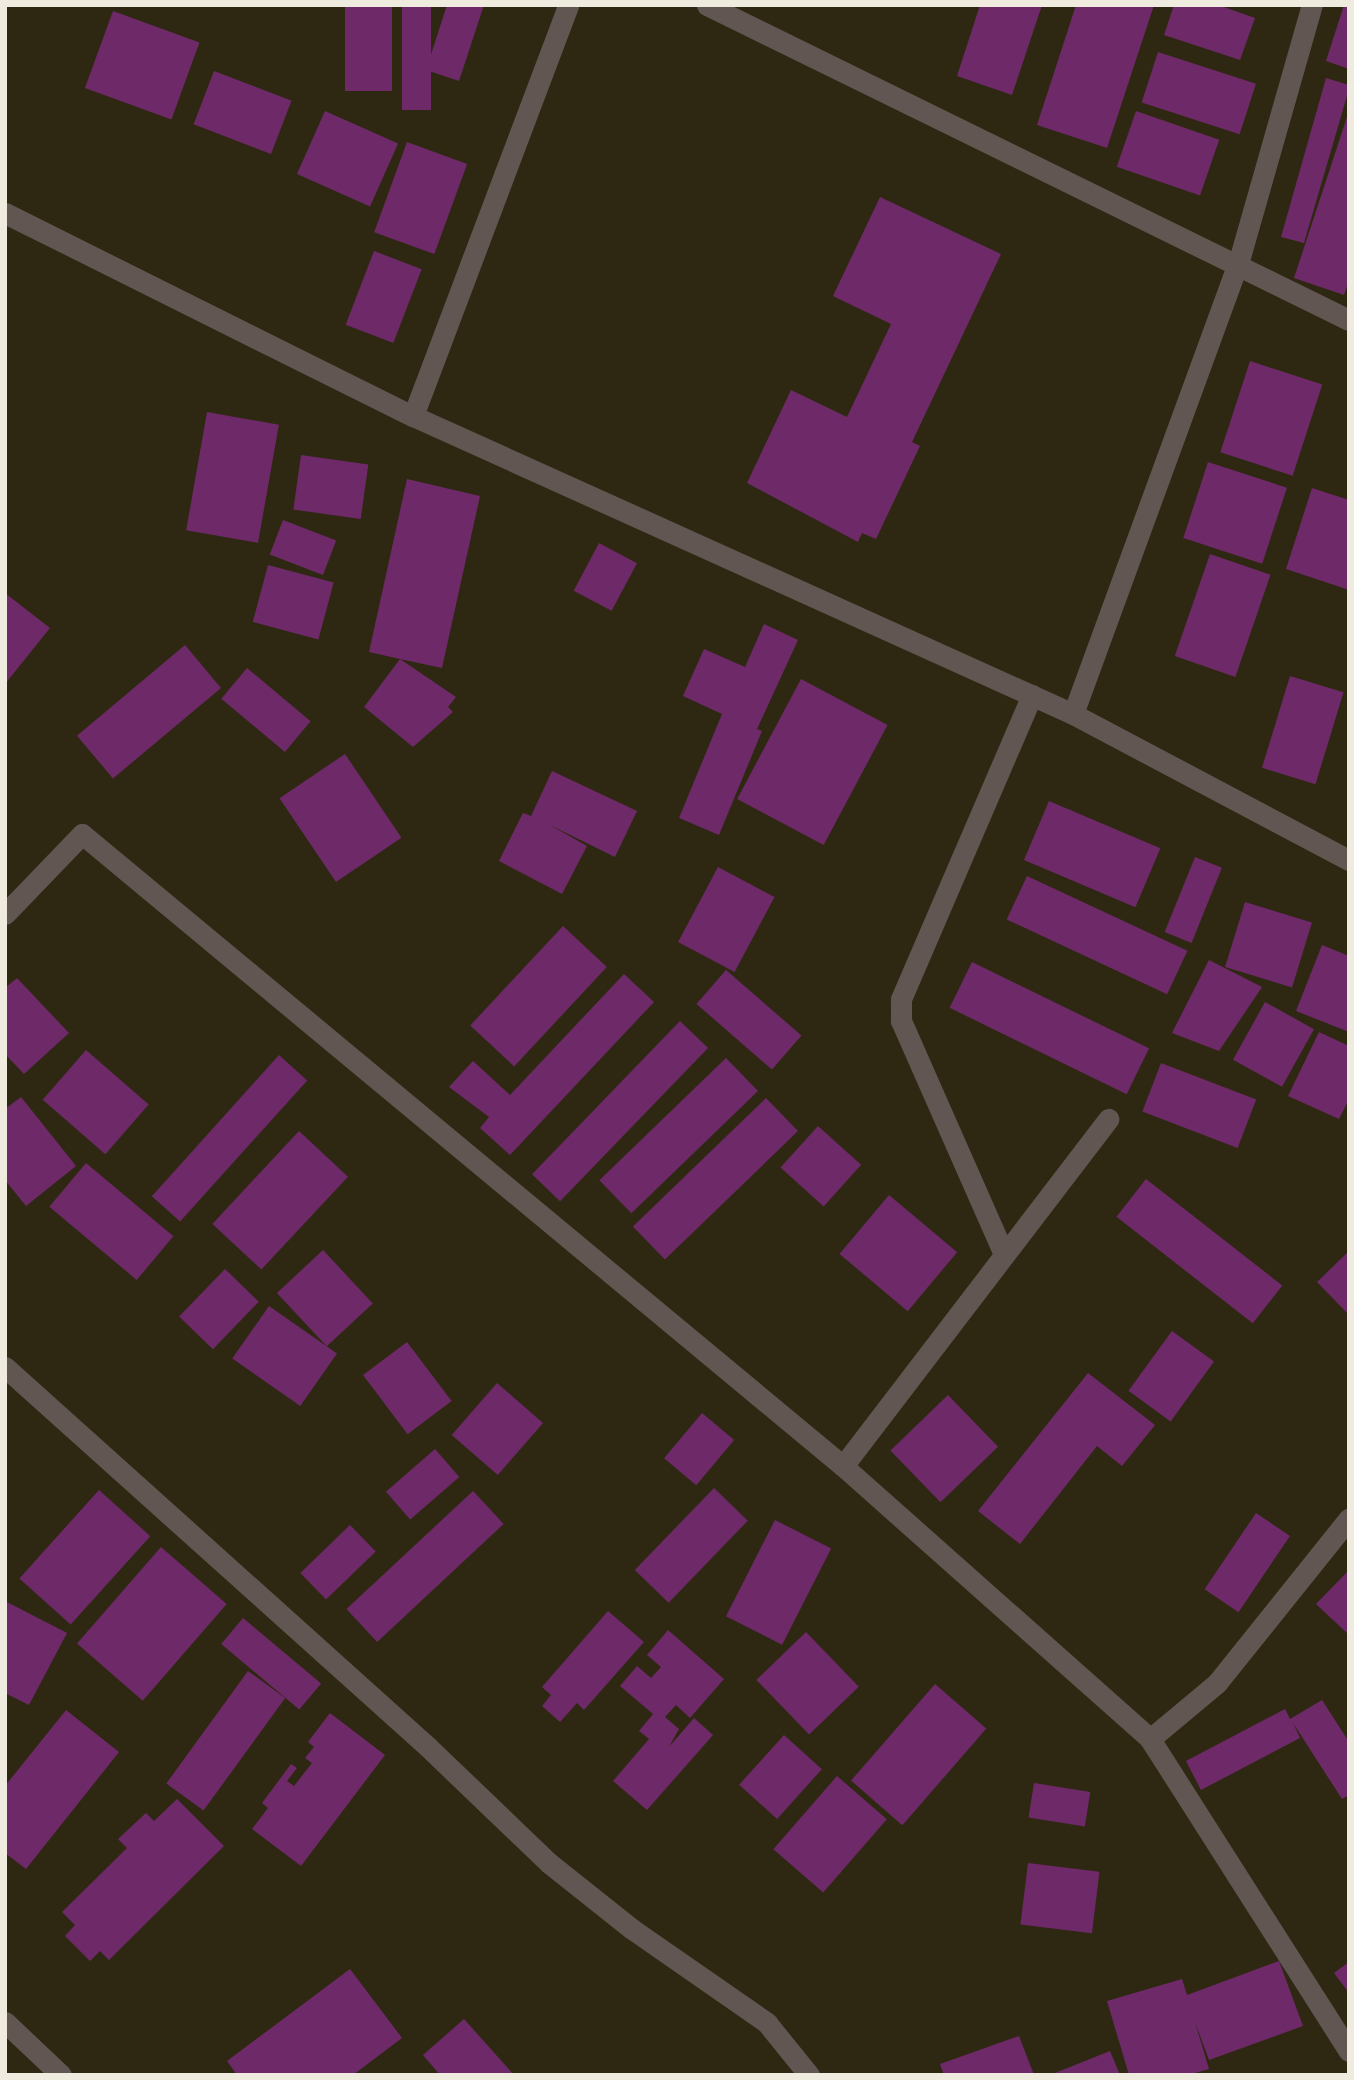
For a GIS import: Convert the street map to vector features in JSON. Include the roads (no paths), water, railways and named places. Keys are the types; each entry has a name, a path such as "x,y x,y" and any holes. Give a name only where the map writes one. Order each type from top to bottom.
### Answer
{"street":[{"path":"413,416 568,5"},
{"path":"707,5 1349,320"},
{"path":"1073,714 1238,264 1312,5"},
{"path":"5,213 413,416 1073,714 1349,860"},
{"path":"1003,1252 901,1021 901,999 1032,695"},
{"path":"5,914 82,834 843,1466 1150,1739 1349,2051"},
{"path":"843,1466 1003,1252 1108,1119"},
{"path":"5,1367 428,1747 549,1863 632,1929 767,2023 809,2075"},
{"path":"1150,1739 1217,1683 1349,1518"},
{"path":"5,2022 61,2075"}]}
